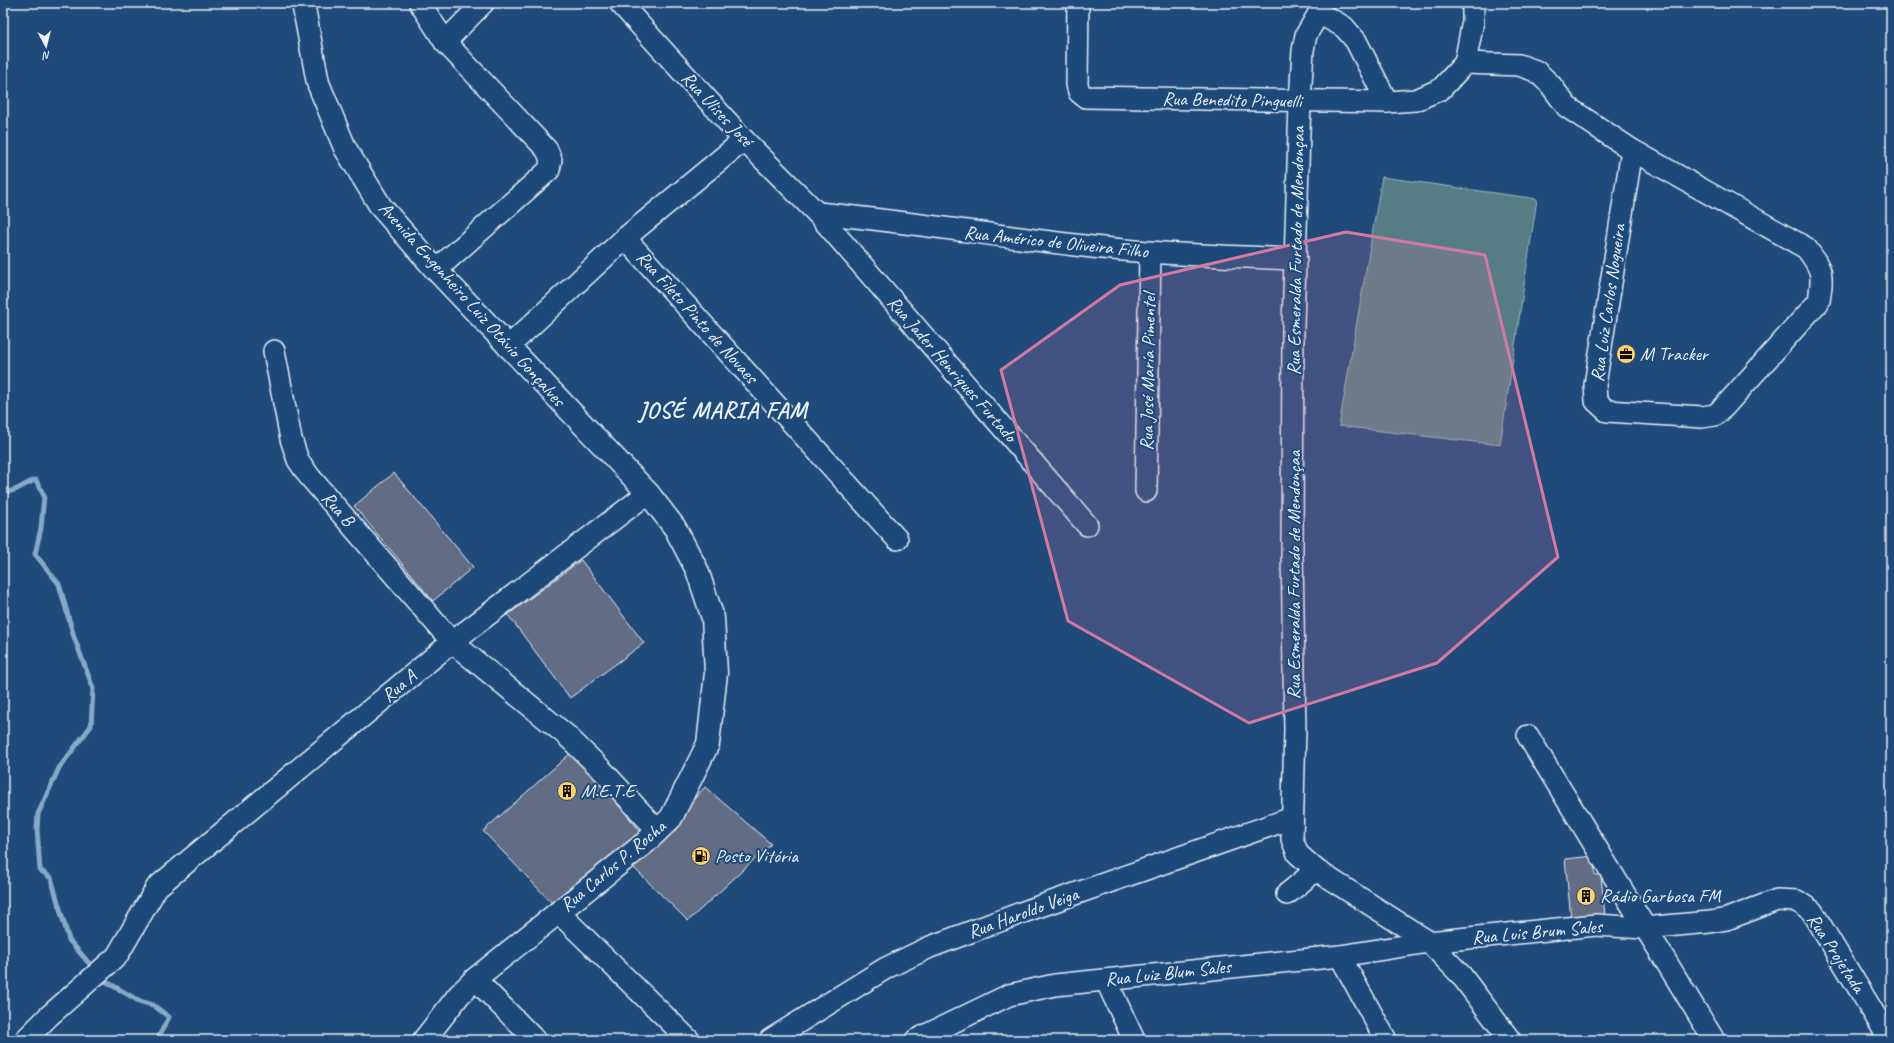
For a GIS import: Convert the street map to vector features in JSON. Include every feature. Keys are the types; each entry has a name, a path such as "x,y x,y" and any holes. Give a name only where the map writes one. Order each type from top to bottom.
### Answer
{"main road":[{"name":"Avenida Engenheiro Luiz Otávio Gonçalves","path":"303,3 318,83 345,148 381,207 436,270 648,493"},
{"name":"Rua Carlos P. Rocha","path":"424,1040 459,995 475,979 645,843 671,818 708,744 716,673 713,618 697,570 675,528 648,493"}],"street":[{"path":"420,3 445,42 547,150 551,160 549,170 436,270"},
{"path":"445,42 483,3"},
{"name":"Rua Ulises José","path":"620,3 744,140 817,213"},
{"name":"Rua Benedito Pinguelli","path":"1078,3 1077,84 1079,92 1085,97 1387,102 1416,100 1441,89 1465,62"},
{"path":"1465,62 1473,21 1473,3"},
{"path":"1317,8 1344,27 1356,40 1387,102"},
{"name":"Rua Esmeralda Furtado de Mendonçaa","path":"1317,8 1306,35 1303,50 1293,326 1292,545 1295,730 1292,839 1298,854 1316,870 1429,942 1461,975 1510,1040"},
{"name":"Rua Luiz Carlos Nogueira","path":"1465,62 1500,66 1519,65 1536,71 1550,84 1567,107 1632,150 1806,248 1817,263 1822,278 1819,300 1724,407 1715,415 1702,417 1607,411 1596,401 1595,385 1632,150"},
{"path":"508,346 625,238 744,140"},
{"name":"Rua Américo de Oliveira Filho","path":"817,213 862,217 1076,246 1150,253 1296,259"},
{"name":"Rua Jader Henriques Furtado","path":"817,213 1087,524"},
{"name":"Rua Fileto Pinto de Novaes","path":"625,238 897,539"},
{"name":"Rua José María Pimentel","path":"1146,491 1150,253"},
{"name":"Rua B","path":"274,351 291,439 298,460 309,476 452,642 566,735 602,770 658,831"},
{"name":"Rua A","path":"25,1040 49,1016 117,956 158,887 452,642 648,493"},
{"path":"1528,736 1644,928 1714,1040"},
{"name":"Rua Haroldo Veiga","path":"770,1040 886,968 930,947 1029,910 1292,818"},
{"path":"1287,894 1316,870"},
{"name":"Rua Projetada","path":"1644,928 1710,922 1727,918 1777,900 1797,901 1812,911 1890,1040"},
{"path":"558,912 689,1040"},
{"name":"Rua Luis Brum Sales","path":"1429,942 1596,925 1644,928"},
{"name":"Rua Luiz Blum Sales","path":"916,1040 1009,995 1055,985 1340,956 1429,942"},
{"path":"1340,956 1386,1040"},
{"path":"475,979 535,1040"},
{"path":"1106,980 1134,1040"}],"highlighted area":[{"path":"1346,232 1485,255 1558,557 1437,663 1249,723 1068,621 1001,370 1120,285"}],"green space":[{"path":"1382,177 1537,199 1500,445 1339,426"}],"building":[{"path":"394,473 473,567 433,601 354,506"},
{"path":"581,560 644,643 570,698 508,615"},
{"name":"M.E.T.E","path":"573,751 641,832 552,903 483,831"},
{"name":"Posto Vitória","path":"705,787 771,844 688,921 633,867"},
{"name":"Rádio Garbosa FM","path":"1593,856 1595,875 1601,875 1605,916 1571,919 1565,859"}],"waterway":[{"path":"3,492 12,491 36,480 44,496 41,528 35,554 59,584 74,637 93,688 91,726 59,768 38,814 37,829 40,870 51,878 69,940 94,969"},
{"path":"101,977 105,981 139,1001 153,1005 169,1017 157,1040"}],"place":[{"name":"M Tracker","path":"1626,354"},
{"name":"M.E.T.E","path":"567,791"},
{"name":"Posto Vitória","path":"701,856"},
{"name":"Rádio Garbosa FM","path":"1586,896"}],"district":[{"name":"JOSÉ MARIA FAM","path":"723,410"}]}
